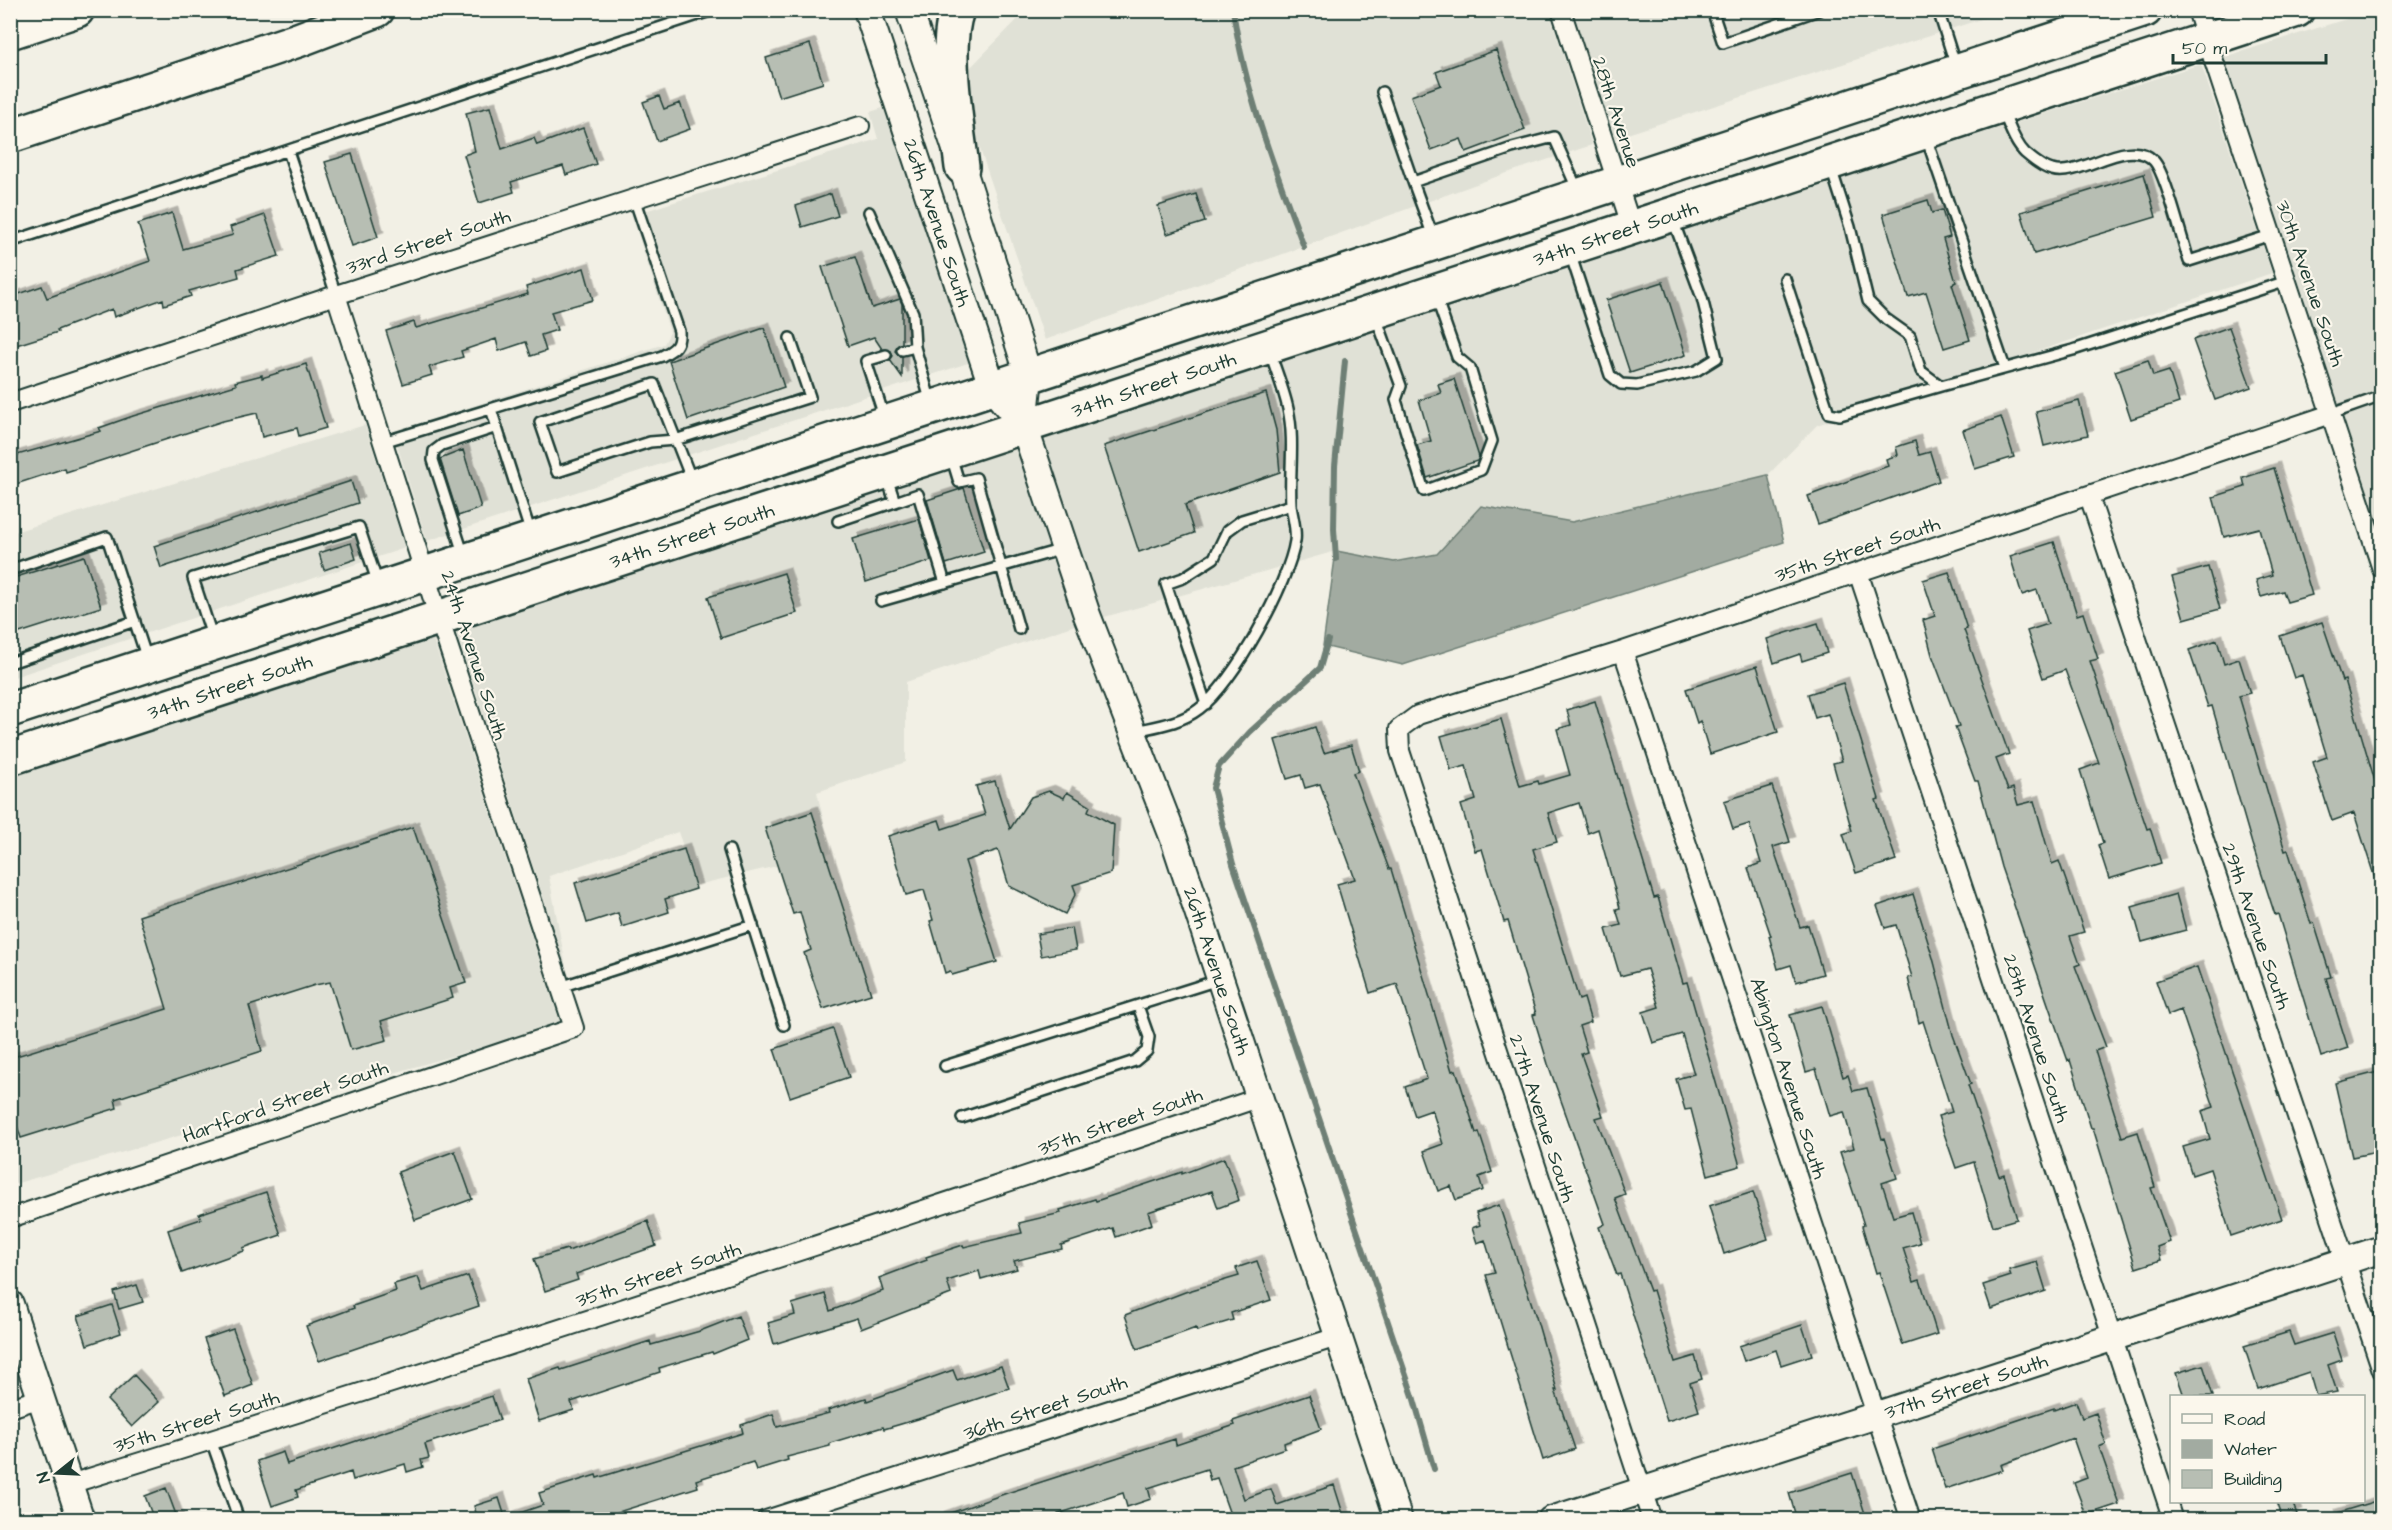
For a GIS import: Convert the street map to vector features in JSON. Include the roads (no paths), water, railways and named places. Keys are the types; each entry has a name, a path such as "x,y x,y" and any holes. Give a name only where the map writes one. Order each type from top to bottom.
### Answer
{"highway":[{"path":"10,32 77,10"},
{"path":"10,136 298,40 377,10"},
{"path":"957,10 951,26 954,99 962,167"},
{"path":"13,706 214,643 993,389 2145,10"},
{"name":"34th Street South","path":"10,758 439,618 890,487 949,451 2000,107 2202,25 2297,10"}],"street":[{"name":"26th Avenue South","path":"867,10 993,389 1024,426 1087,615 1174,839 1399,1520"},
{"name":"26th Avenue South","path":"909,10 1029,376 1024,426"},
{"name":"28th Avenue","path":"1561,10 1632,228"},
{"name":"30th Avenue South","path":"2202,25 2382,569"},
{"name":"33rd Street South","path":"10,403 860,126"},
{"name":"24th Avenue South","path":"336,295 574,1028"},
{"name":"35th Street South","path":"1399,729 1418,715 1623,651 2331,414"},
{"name":"29th Avenue South","path":"2089,496 2382,1370"},
{"name":"28th Avenue South","path":"1858,572 2173,1520"},
{"name":"Abington Avenue South","path":"1623,651 1911,1520"},
{"name":"27th Avenue South","path":"1399,729 1400,752 1652,1520"},
{"name":"Hartford Street South","path":"10,1218 574,1028"},
{"name":"35th Street South","path":"70,1484 469,1359 974,1194 1258,1098"},
{"name":"37th Street South","path":"1551,1520 2382,1249"},
{"path":"10,1304 81,1520"},
{"name":"36th Street South","path":"766,1520 1337,1337"},
{"path":"10,1408 41,1398"}],"lane":[{"path":"10,242 713,10"},
{"path":"1712,10 1723,43 1819,10"},
{"path":"1938,10 1958,72"},
{"path":"1382,92 1435,243"},
{"path":"2000,107 2024,152 2053,171 2067,170 2135,152 2147,155 2159,169 2189,261 2271,235"},
{"path":"1924,132 2005,368"},
{"path":"1413,182 1512,148 1554,137 1581,196"},
{"path":"288,150 336,295"},
{"path":"1829,163 1850,227 1868,301 1886,319 1910,336 1921,371 1941,386"},
{"path":"383,442 662,356 675,349 679,340 679,331 634,198"},
{"path":"869,212 913,313 915,346 932,408"},
{"path":"1568,248 1610,375 1621,384 1637,385 1696,370 1717,358 1702,298 1671,215"},
{"path":"1785,279 1829,413 1840,415 2073,350 2287,281"},
{"path":"1375,312 1401,386 1396,400 1424,491 1481,470 1492,441 1470,368 1457,357 1435,292"},
{"path":"693,486 686,462 675,440 654,384 540,422 557,472 650,442 675,440 810,397 790,338"},
{"path":"902,350 915,346"},
{"path":"1132,731 1174,722 1199,710 1221,689 1243,656 1274,600 1291,563 1296,537 1291,505 1288,410 1268,347"},
{"path":"886,355 866,362 886,423"},
{"path":"2331,414 2382,396"},
{"path":"491,409 533,539"},
{"path":"465,561 433,460 434,451 442,445 497,427"},
{"path":"949,451 959,482 976,478 1019,628"},
{"path":"838,521 890,487 918,495 945,583"},
{"path":"1206,704 1166,584 1183,579 1214,558 1227,531 1242,520 1291,505"},
{"path":"214,643 193,578 359,527 379,589"},
{"path":"10,570 107,537 148,664"},
{"path":"881,601 1065,548"},
{"path":"10,663 135,621"},
{"path":"729,850 784,1025"},
{"path":"560,987 753,925"},
{"path":"945,1066 1220,979"},
{"path":"962,1118 1136,1061 1147,1051 1149,1037 1138,1006"},
{"path":"211,1440 239,1520"}],"water":[{"path":"1768,475 1784,542 1403,665 1323,646 1336,551 1394,562 1437,554 1481,506 1572,522"}],"waterway":[{"path":"1233,10 1253,101 1304,247"},
{"path":"1336,559 1335,466 1345,361"},
{"path":"1328,640 1320,668 1250,732 1219,766 1213,788 1233,864 1413,1396 1434,1469"}]}
